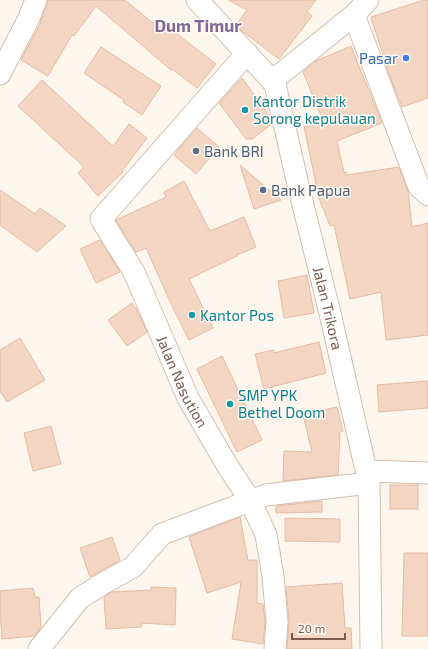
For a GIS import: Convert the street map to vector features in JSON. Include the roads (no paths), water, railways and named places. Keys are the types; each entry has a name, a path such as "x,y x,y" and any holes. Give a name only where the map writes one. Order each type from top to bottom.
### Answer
{"street":[{"path":"0,74 29,18 36,0"},
{"name":"Jalan Trikora","path":"197,0 275,84 368,477 371,649"},
{"path":"272,80 354,15 368,0"},
{"path":"354,15 419,187 428,195"},
{"name":"Jalan Nasution","path":"247,53 101,219 134,272 188,398 227,465 250,500"},
{"path":"39,649 80,598 133,567 162,534 250,500 274,493 282,494 368,477 428,473"},
{"path":"250,500 266,535 272,569 276,622 275,649"}],"place":[{"name":"Pasar","path":"406,58"},
{"name":"Kantor Distrik Sorong kepulauan","path":"245,110"},
{"name":"Bank BRI","path":"196,151"},
{"name":"Bank Papua","path":"263,190"},
{"name":"Kantor Pos","path":"192,315"},
{"name":"SMP YPK Bethel Doom","path":"230,404"}],"district":[{"name":"Dum Timur","path":"198,25"}]}
